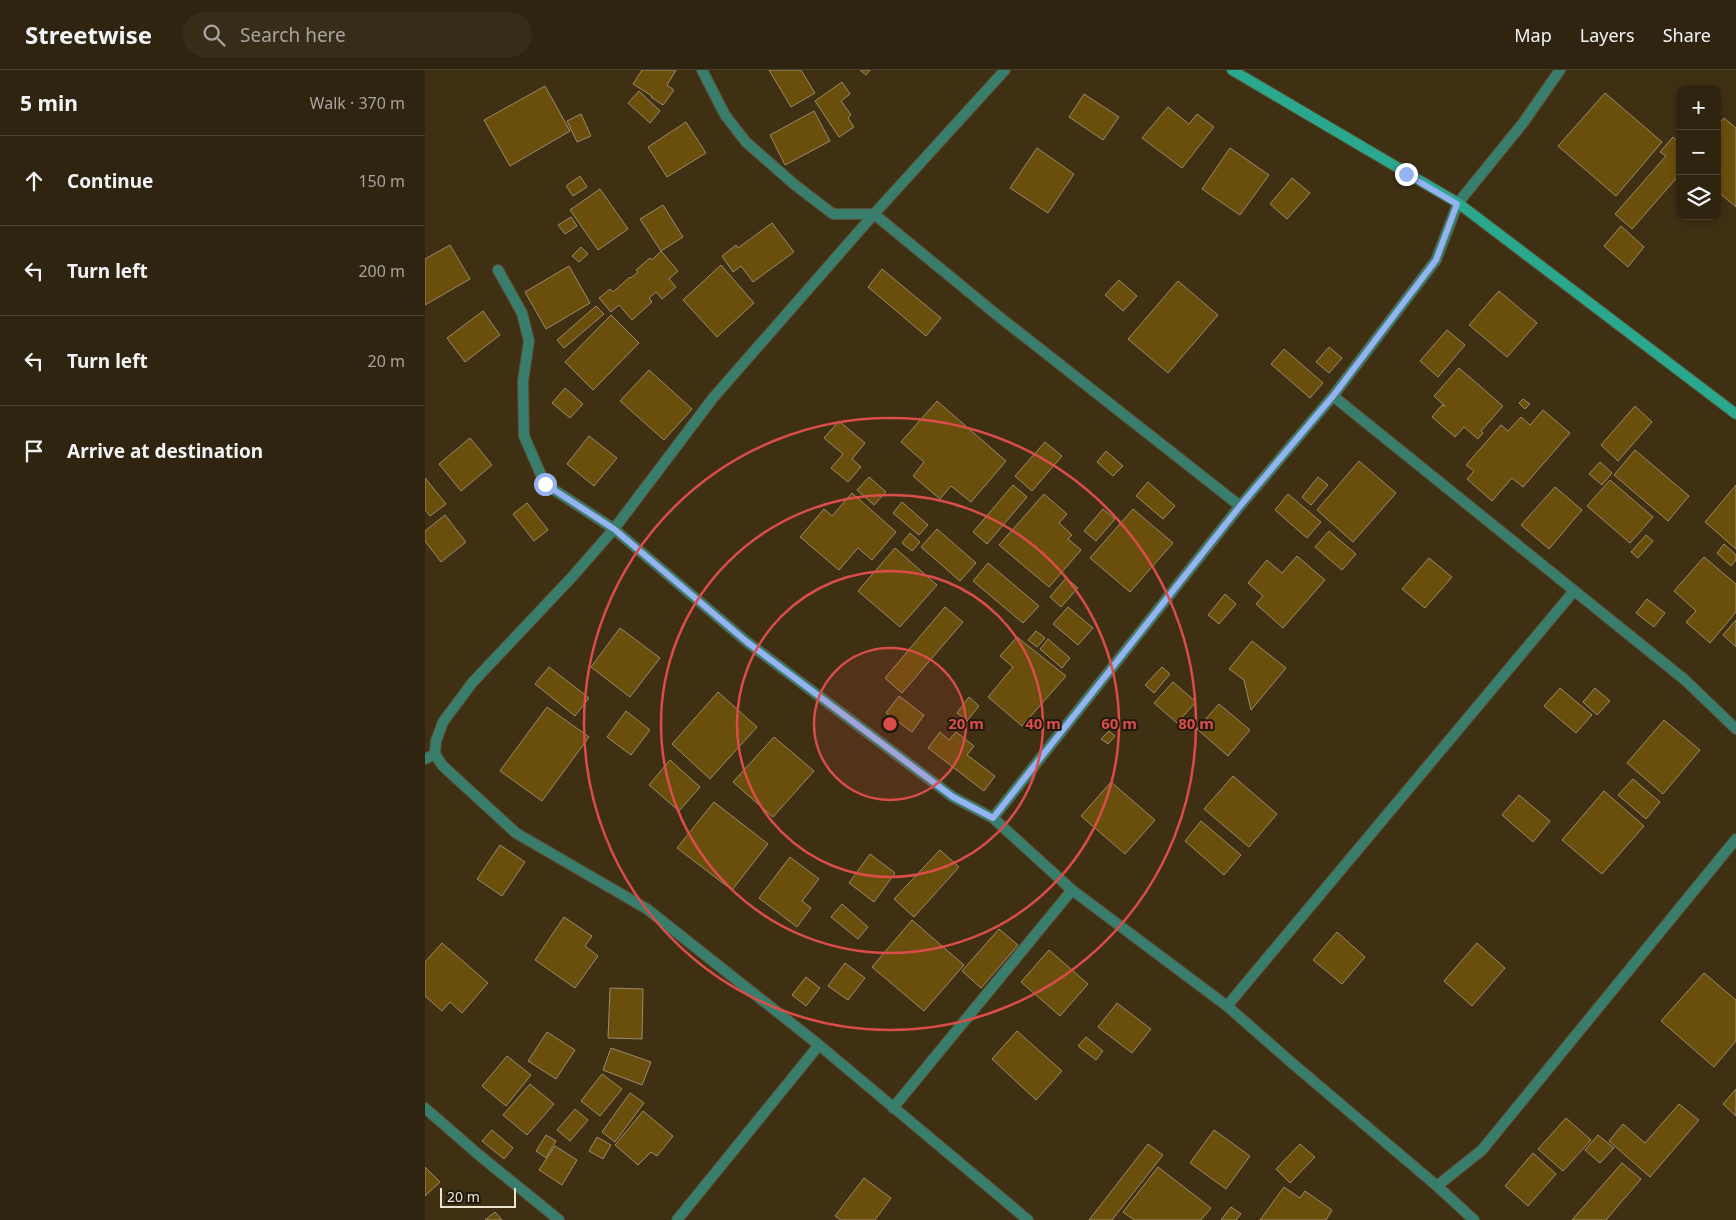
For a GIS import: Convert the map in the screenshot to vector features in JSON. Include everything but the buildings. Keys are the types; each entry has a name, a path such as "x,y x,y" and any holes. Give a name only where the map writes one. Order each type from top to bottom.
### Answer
{"main road":[{"path":"1232,70 1457,204 1736,414"}],"street":[{"path":"702,70 725,115 746,142 795,185 833,214 874,214 1005,321 1240,506"},
{"path":"1005,70 874,214 713,398 614,529 573,577 472,683 443,722 436,741 435,754 461,784 516,833 647,909 819,1045 1028,1220"},
{"path":"993,818 1240,506 1333,396 1436,260 1457,204 1523,123 1560,70"},
{"path":"498,270 521,313 529,341 523,382 525,436 545,484 614,529 755,648 953,797 993,818 1071,890 1227,1006 1475,1220"},
{"path":"1333,396 1685,680 1736,729"},
{"path":"1227,1006 1574,591"},
{"path":"425,760 435,754"},
{"path":"1437,1186 1482,1150 1736,839"},
{"path":"893,1108 1071,890"},
{"path":"677,1220 819,1045"},
{"path":"425,1108 559,1220"}],"route":[{"path":"545,484 614,529 747,642 953,797 993,818 1240,506 1333,396 1436,260 1457,204 1406,174"}]}
